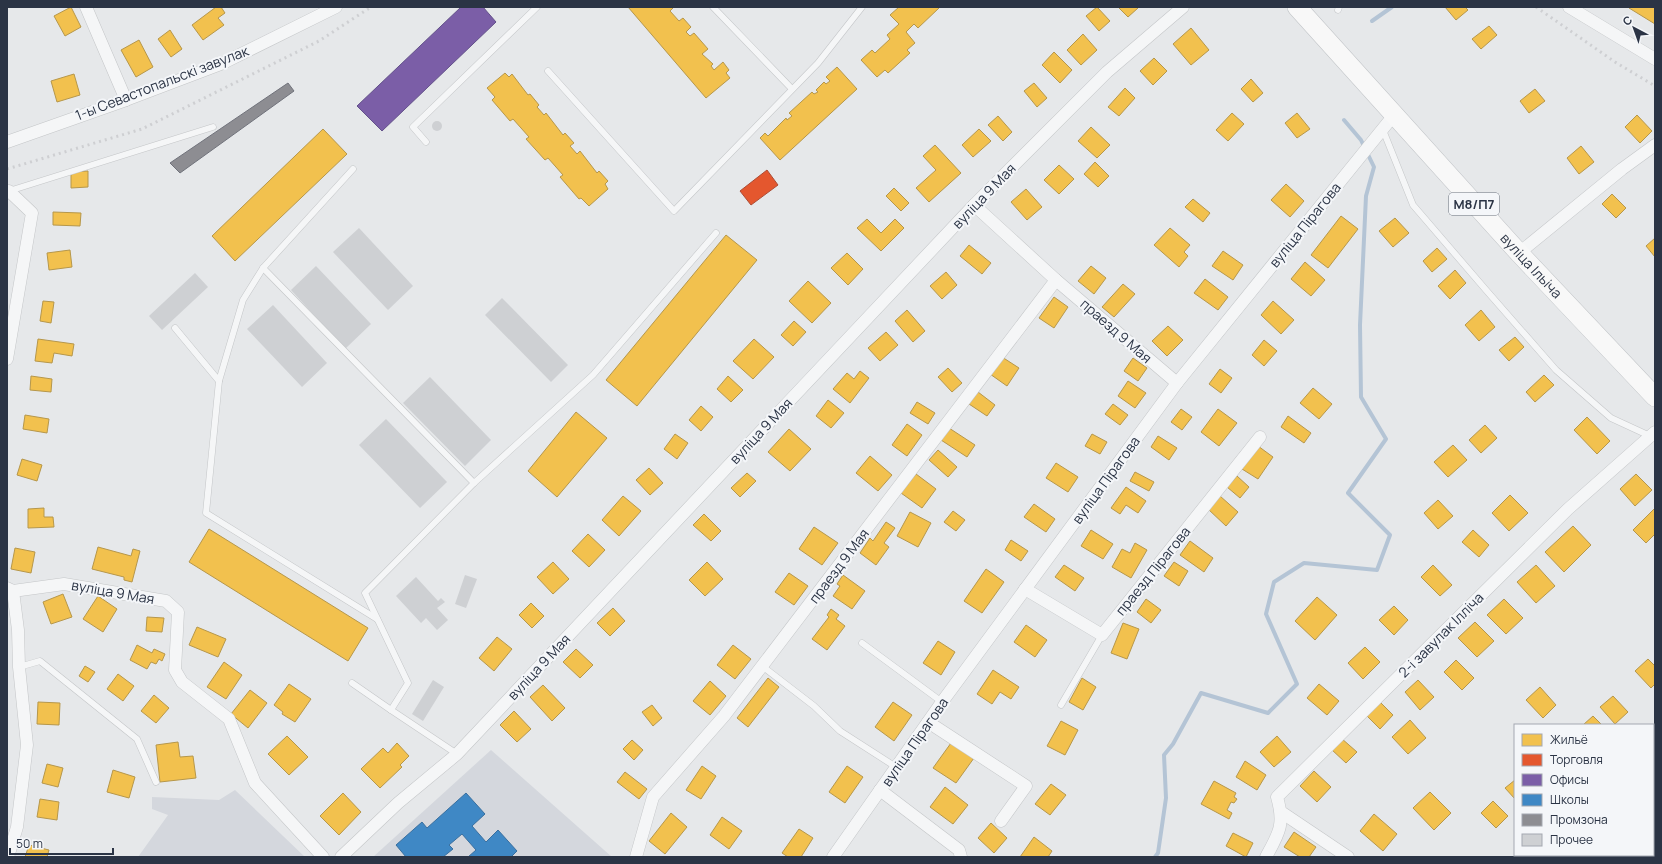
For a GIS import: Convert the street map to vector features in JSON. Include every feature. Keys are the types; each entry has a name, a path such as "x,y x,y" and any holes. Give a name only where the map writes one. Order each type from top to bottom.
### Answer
{"main road":[{"name":"вуліца Ільіча","path":"1297,7 1388,123 1519,253 1655,397"}],"street":[{"path":"86,7 126,100"},
{"name":"1-ы Севастопальскі завулак","path":"7,142 126,100 221,64 336,7"},
{"name":"вуліца 9 Мая","path":"341,857 398,803 457,754 974,205 1107,72 1182,7"},
{"path":"1569,7 1655,59"},
{"name":"вуліца Пірагова","path":"833,857 942,702 1177,383 1388,123"},
{"path":"1519,253 1622,169 1655,145"},
{"path":"7,359 32,213 8,191"},
{"name":"праезд 9 Мая","path":"974,205 1056,280 1177,383"},
{"name":"праезд 9 Мая","path":"636,857 653,798 724,716 1056,280"},
{"name":"2-і завулак Ілліча","path":"1266,857 1280,831 1281,812 1277,797 1568,509 1653,434"},
{"name":"праезд Пірагова","path":"1102,635 1260,437"},
{"name":"вуліца 9 Мая","path":"10,590 64,584 166,602 178,612 174,670 182,682 229,719 255,783 323,857"},
{"path":"1025,589 1102,635"},
{"path":"8,857 17,827 27,745 19,667 18,630 10,590"},
{"path":"928,722 1026,786 1001,821"},
{"path":"880,790 959,850 961,857"},
{"path":"1281,812 1348,857"}],"lane":[{"path":"426,142 413,127 537,7"},
{"path":"713,7 792,89"},
{"path":"548,71 674,211 818,63 862,7"},
{"path":"1388,123 1414,205 1506,313 1556,370 1611,418 1653,434"},
{"path":"8,191 213,127"},
{"path":"353,169 263,268 243,300 219,381 206,513 377,619"},
{"path":"391,710 408,683 365,593 474,484 593,375 716,233"},
{"path":"263,268 474,484"},
{"path":"175,328 219,381"},
{"path":"1061,705 1102,635"},
{"path":"862,643 942,702"},
{"path":"19,667 40,661 137,740 156,782"},
{"path":"762,666 814,706 840,731 896,767"},
{"path":"352,683 457,754"}],"shaded area":[{"path":"491,750 612,857 373,857"},
{"path":"235,790 305,857 138,857 168,815 152,809 152,797 219,800"}],"building: Жильё":[{"path":"71,7 81,27 65,36 54,16"},
{"path":"216,7 221,7 225,13 218,18 224,25 203,40 192,25"},
{"path":"628,7 674,7 670,11 679,21 683,18 691,27 686,32 690,36 694,33 708,49 702,54 713,64 711,66 714,70 723,62 729,70 726,73 730,78 706,98"},
{"path":"899,7 939,8 918,28 914,24 906,32 915,43 907,50 910,53 888,73 885,70 877,77 861,60 872,50 875,53 890,39 887,35 899,24 890,15"},
{"path":"1097,7 1110,21 1099,31 1086,16"},
{"path":"1118,7 1137,7 1138,8 1128,17"},
{"path":"1445,7 1465,7 1468,10 1456,20"},
{"path":"1655,7 1655,24 1629,8"},
{"path":"1489,26 1497,35 1481,49 1472,39"},
{"path":"1191,28 1209,50 1191,65 1173,44"},
{"path":"170,30 182,49 171,57 158,39"},
{"path":"1083,34 1097,50 1081,65 1067,50"},
{"path":"139,40 153,67 136,77 121,50"},
{"path":"1054,52 1072,70 1060,83 1042,65"},
{"path":"1154,58 1167,71 1153,85 1140,71"},
{"path":"837,67 857,89 780,160 760,138 765,133 768,136 786,118 787,120 792,116 789,113 812,92 814,94 818,92 816,90 824,82 826,84 830,81 826,77"},
{"path":"505,73 509,77 512,74 528,95 530,94 539,105 537,107 544,115 546,113 563,135 565,133 574,143 570,146 577,154 580,151 597,173 599,171 608,181 605,184 608,189 589,206 581,198 579,199 560,177 563,175 548,158 545,160 526,139 529,137 513,119 510,121 492,100 495,97 487,88"},
{"path":"74,74 80,95 57,102 51,81"},
{"path":"1251,79 1263,93 1253,102 1241,89"},
{"path":"1034,83 1047,98 1037,107 1024,91"},
{"path":"1125,88 1135,98 1119,116 1108,107"},
{"path":"1535,89 1545,101 1529,113 1520,101"},
{"path":"1232,113 1244,124 1228,141 1216,130"},
{"path":"1297,113 1310,129 1297,138 1285,123"},
{"path":"1637,115 1652,131 1640,143 1625,127"},
{"path":"998,116 1012,132 1003,141 988,125"},
{"path":"1091,127 1110,145 1097,158 1078,141"},
{"path":"323,129 347,154 235,261 212,236"},
{"path":"979,129 991,141 973,157 962,145"},
{"path":"935,145 961,173 929,202 916,188 936,170 923,156"},
{"path":"1581,146 1594,162 1579,174 1567,158"},
{"path":"1095,162 1109,176 1098,187 1084,174"},
{"path":"1059,165 1074,179 1059,194 1044,180"},
{"path":"88,171 88,187 71,188 71,172"},
{"path":"1286,184 1304,201 1290,217 1271,200"},
{"path":"894,188 909,203 901,211 886,196"},
{"path":"1026,189 1042,207 1027,220 1011,202"},
{"path":"1612,194 1626,208 1616,218 1602,204"},
{"path":"1193,199 1210,213 1203,222 1185,207"},
{"path":"53,212 81,213 80,226 53,225"},
{"path":"1341,216 1358,229 1328,268 1311,255"},
{"path":"1395,218 1409,233 1393,247 1379,231"},
{"path":"867,219 881,233 895,219 904,228 881,251 857,228"},
{"path":"1170,228 1190,245 1184,252 1188,256 1179,267 1154,245"},
{"path":"726,235 757,260 637,406 606,380"},
{"path":"1655,238 1655,257 1646,246"},
{"path":"969,245 991,263 982,274 960,256"},
{"path":"1437,248 1447,259 1432,272 1423,261"},
{"path":"70,250 72,267 49,270 47,253"},
{"path":"1223,251 1243,265 1233,280 1212,266"},
{"path":"847,253 863,269 848,285 831,268"},
{"path":"1305,262 1325,280 1311,296 1291,279"},
{"path":"1091,266 1106,278 1094,294 1078,281"},
{"path":"1455,270 1466,283 1450,299 1438,286"},
{"path":"946,272 957,285 942,299 930,286"},
{"path":"1205,279 1228,297 1218,310 1194,293"},
{"path":"808,281 831,303 812,323 789,301"},
{"path":"1123,284 1135,294 1114,317 1102,307"},
{"path":"1054,297 1068,307 1054,328 1039,318"},
{"path":"43,301 54,302 51,323 40,321"},
{"path":"1273,301 1294,320 1281,334 1261,315"},
{"path":"907,310 925,331 913,342 895,321"},
{"path":"1481,310 1495,327 1479,341 1465,325"},
{"path":"794,321 806,332 793,346 781,335"},
{"path":"1168,326 1183,340 1167,356 1152,341"},
{"path":"886,332 898,345 880,361 868,348"},
{"path":"1515,337 1524,347 1509,361 1499,350"},
{"path":"38,339 74,344 72,356 54,353 52,363 35,361"},
{"path":"754,339 774,357 753,379 733,361"},
{"path":"1264,340 1277,351 1264,366 1252,355"},
{"path":"1002,357 1019,368 1007,386 990,374"},
{"path":"1133,358 1147,368 1138,381 1124,371"},
{"path":"948,368 962,383 952,392 938,377"},
{"path":"1220,369 1232,378 1221,393 1209,384"},
{"path":"860,371 869,378 850,403 833,389 847,373 854,379"},
{"path":"1544,375 1554,385 1535,402 1526,392"},
{"path":"31,376 52,379 51,392 30,390"},
{"path":"728,376 743,390 731,402 717,389"},
{"path":"1128,381 1146,393 1135,408 1118,396"},
{"path":"1313,388 1332,404 1319,419 1300,403"},
{"path":"978,392 995,405 987,416 969,404"},
{"path":"828,400 844,413 831,428 816,416"},
{"path":"917,402 935,413 928,424 910,413"},
{"path":"1113,404 1128,415 1120,425 1105,414"},
{"path":"701,406 713,417 701,431 689,420"},
{"path":"1181,409 1192,417 1182,430 1171,422"},
{"path":"1218,409 1237,423 1219,446 1201,432"},
{"path":"576,412 607,438 557,497 528,471"},
{"path":"25,415 49,419 47,433 23,429"},
{"path":"1288,416 1311,433 1304,443 1281,427"},
{"path":"1587,417 1610,441 1597,454 1574,430"},
{"path":"907,424 922,435 907,456 892,445"},
{"path":"1485,425 1497,438 1481,453 1469,440"},
{"path":"949,428 975,445 967,457 941,440"},
{"path":"789,429 811,449 790,471 768,452"},
{"path":"675,434 688,443 677,459 664,449"},
{"path":"1092,434 1107,442 1100,454 1085,446"},
{"path":"1158,436 1177,448 1169,460 1151,447"},
{"path":"1453,445 1467,460 1448,477 1434,462"},
{"path":"1258,446 1273,457 1258,479 1242,469"},
{"path":"938,450 957,467 948,477 929,460"},
{"path":"870,456 892,475 878,491 856,473"},
{"path":"22,459 42,465 37,481 17,475"},
{"path":"1056,463 1078,477 1068,492 1046,478"},
{"path":"649,468 663,483 650,495 636,480"},
{"path":"1135,472 1154,482 1149,491 1130,481"},
{"path":"747,473 756,481 740,497 731,488"},
{"path":"916,474 936,489 922,508 901,493"},
{"path":"1636,474 1652,490 1635,506 1620,489"},
{"path":"1237,476 1249,487 1240,498 1227,487"},
{"path":"1126,487 1146,501 1138,513 1126,505 1120,514 1111,508"},
{"path":"1510,495 1528,513 1509,531 1492,513"},
{"path":"623,496 641,511 619,536 602,520"},
{"path":"1220,496 1238,512 1226,526 1208,509"},
{"path":"1438,500 1453,516 1438,529 1424,513"},
{"path":"1034,504 1055,519 1046,532 1024,517"},
{"path":"44,508 44,517 53,517 54,527 28,528 28,509"},
{"path":"1655,508 1655,534 1646,543 1633,530"},
{"path":"953,511 965,520 956,531 944,522"},
{"path":"910,512 931,523 918,547 897,536"},
{"path":"704,514 721,531 711,541 693,525"},
{"path":"886,522 895,528 884,543 889,547 876,565 860,553 870,538 873,541"},
{"path":"1573,526 1591,545 1564,572 1545,552"},
{"path":"814,527 838,543 822,565 799,549"},
{"path":"209,529 368,628 348,661 189,562"},
{"path":"1091,530 1113,544 1103,559 1081,546"},
{"path":"1473,530 1489,545 1479,557 1462,542"},
{"path":"588,534 605,550 589,567 572,551"},
{"path":"1011,540 1028,551 1021,561 1005,550"},
{"path":"1190,541 1213,558 1204,572 1180,555"},
{"path":"1135,543 1147,550 1131,578 1112,567 1122,549 1130,553"},
{"path":"98,547 131,556 133,549 140,551 132,582 124,580 124,577 92,569"},
{"path":"15,548 35,552 31,573 11,569"},
{"path":"553,562 569,579 553,594 537,577"},
{"path":"707,562 723,579 705,596 689,580"},
{"path":"1174,562 1188,571 1179,586 1164,576"},
{"path":"1064,565 1084,578 1075,591 1055,577"},
{"path":"1433,565 1452,585 1440,596 1421,577"},
{"path":"1536,565 1555,586 1536,603 1517,582"},
{"path":"986,569 1004,582 982,613 964,601"},
{"path":"789,573 808,586 794,605 775,592"},
{"path":"843,575 865,591 852,609 833,596 840,586 837,584"},
{"path":"63,594 72,617 51,624 43,602"},
{"path":"98,596 117,609 103,632 83,619"},
{"path":"1317,597 1337,615 1315,640 1295,621"},
{"path":"1146,599 1161,610 1151,623 1137,612"},
{"path":"1504,599 1523,618 1506,634 1487,615"},
{"path":"531,603 544,616 532,628 519,615"},
{"path":"1394,606 1408,620 1394,635 1379,620"},
{"path":"613,608 625,621 610,636 597,623"},
{"path":"831,609 839,615 836,619 845,626 827,650 812,639 829,617 827,615"},
{"path":"147,617 164,618 162,632 146,631"},
{"path":"1475,622 1494,641 1477,657 1458,638"},
{"path":"1123,623 1139,629 1127,659 1111,653"},
{"path":"1026,625 1047,640 1035,657 1014,642"},
{"path":"197,627 226,639 218,657 189,645"},
{"path":"497,637 512,649 494,671 479,658"},
{"path":"938,641 955,652 941,675 923,663"},
{"path":"137,645 152,653 154,649 165,654 162,661 159,659 156,664 151,662 147,669 130,660"},
{"path":"733,645 751,659 735,679 717,665"},
{"path":"1365,647 1380,662 1363,679 1348,663"},
{"path":"576,649 593,665 580,678 563,662"},
{"path":"1648,659 1655,666 1655,684 1651,688 1635,671"},
{"path":"1456,660 1474,678 1462,690 1444,672"},
{"path":"224,662 242,675 226,699 207,687"},
{"path":"85,666 95,672 88,682 79,676"},
{"path":"993,670 1019,687 1011,699 1000,692 992,704 977,694"},
{"path":"118,674 134,686 123,701 107,689"},
{"path":"768,678 779,687 748,727 737,718"},
{"path":"1082,678 1096,687 1083,710 1069,702"},
{"path":"1418,680 1434,697 1420,710 1405,692"},
{"path":"710,681 726,696 710,715 693,701"},
{"path":"289,684 311,699 295,722 282,714 283,712 274,705"},
{"path":"1319,684 1339,701 1327,715 1307,698"},
{"path":"543,685 565,708 552,721 530,697"},
{"path":"1540,687 1556,705 1543,718 1526,700"},
{"path":"250,690 267,703 248,728 231,714"},
{"path":"154,695 169,708 156,723 141,711"},
{"path":"1613,696 1628,712 1615,724 1600,707"},
{"path":"38,702 60,703 59,725 37,724"},
{"path":"893,702 912,715 894,741 875,727"},
{"path":"1380,702 1393,715 1380,729 1367,716"},
{"path":"652,705 662,718 653,726 642,712"},
{"path":"514,711 531,729 517,742 500,725"},
{"path":"1593,716 1601,724 1584,724"},
{"path":"1410,720 1426,738 1408,754 1392,737"},
{"path":"1061,721 1078,730 1065,755 1047,746"},
{"path":"287,736 308,757 289,775 268,754"},
{"path":"1277,736 1291,752 1274,767 1260,752"},
{"path":"1341,738 1357,752 1346,763 1331,749"},
{"path":"632,740 643,750 634,760 623,749"},
{"path":"178,742 180,757 193,756 196,778 160,782 156,745"},
{"path":"397,743 409,756 400,765 402,767 380,788 361,769 383,748 388,753"},
{"path":"951,743 974,758 956,783 933,768"},
{"path":"1654,753 1655,754 1654,778"},
{"path":"1245,761 1266,775 1257,790 1236,777"},
{"path":"47,764 63,768 58,787 42,783"},
{"path":"702,766 716,776 701,799 686,790"},
{"path":"847,766 863,777 845,803 829,792"},
{"path":"113,770 135,777 129,798 107,792"},
{"path":"1314,771 1331,787 1317,802 1300,786"},
{"path":"625,772 647,789 639,799 617,782"},
{"path":"1214,781 1236,793 1234,797 1237,799 1234,803 1231,802 1227,810 1232,813 1229,819 1201,804"},
{"path":"1514,781 1514,798 1505,788"},
{"path":"1051,784 1066,795 1050,815 1035,804"},
{"path":"945,787 968,805 953,824 930,807"},
{"path":"1430,792 1451,813 1434,830 1413,808"},
{"path":"343,793 361,812 339,835 320,816"},
{"path":"40,799 59,802 57,820 37,817"},
{"path":"1493,801 1508,816 1496,828 1481,813"},
{"path":"671,813 687,827 665,854 649,841"},
{"path":"1374,814 1397,834 1383,851 1360,831"},
{"path":"722,817 742,831 729,849 710,835"},
{"path":"991,823 1007,838 994,853 978,838"},
{"path":"799,829 813,838 801,857 788,857 782,853"},
{"path":"1294,832 1316,847 1309,857 1300,857 1284,847"},
{"path":"1233,833 1253,843 1246,857 1226,846"},
{"path":"1034,837 1052,851 1048,857 1020,857"},
{"path":"29,845 49,850 47,857 25,857"}],"building: Торговля":[{"path":"767,170 778,185 751,205 740,191"}],"building: Офисы":[{"path":"461,7 483,7 496,22 382,131 357,106"}],"building: Школы":[{"path":"466,793 485,814 472,826 486,842 498,830 517,851 511,857 468,857 476,850 462,834 449,845 453,849 443,857 406,857 396,845 422,822 427,828"}],"building: Промзона":[{"path":"288,83 294,91 180,173 170,163"}],"building: Прочее":[{"path":"435,121 439,121 442,126 439,131 435,131 432,128 432,124"},
{"path":"359,228 413,286 388,310 333,252"},
{"path":"316,266 371,324 345,349 291,290"},
{"path":"195,273 208,287 162,330 149,316"},
{"path":"502,298 568,365 551,382 485,315"},
{"path":"273,305 327,363 302,387 247,329"},
{"path":"430,377 491,440 465,466 403,403"},
{"path":"386,419 447,482 420,508 359,445"},
{"path":"465,575 477,579 466,608 455,604"},
{"path":"416,577 438,601 441,598 445,602 437,608 448,620 437,630 426,618 421,623 396,596"},
{"path":"433,680 444,687 423,721 412,714"}],"waterway":[{"path":"1372,21 1392,7"},
{"path":"1155,857 1158,853 1166,798 1164,755 1173,744 1201,693 1268,713 1297,684 1266,614 1274,582 1304,563 1377,570 1390,535 1348,493 1386,439 1361,397 1360,325 1366,196 1374,167 1361,140 1344,120"}],"railway":[{"path":"7,169 142,129 319,41 371,7"},
{"path":"1536,7 1615,62 1655,86"}]}
